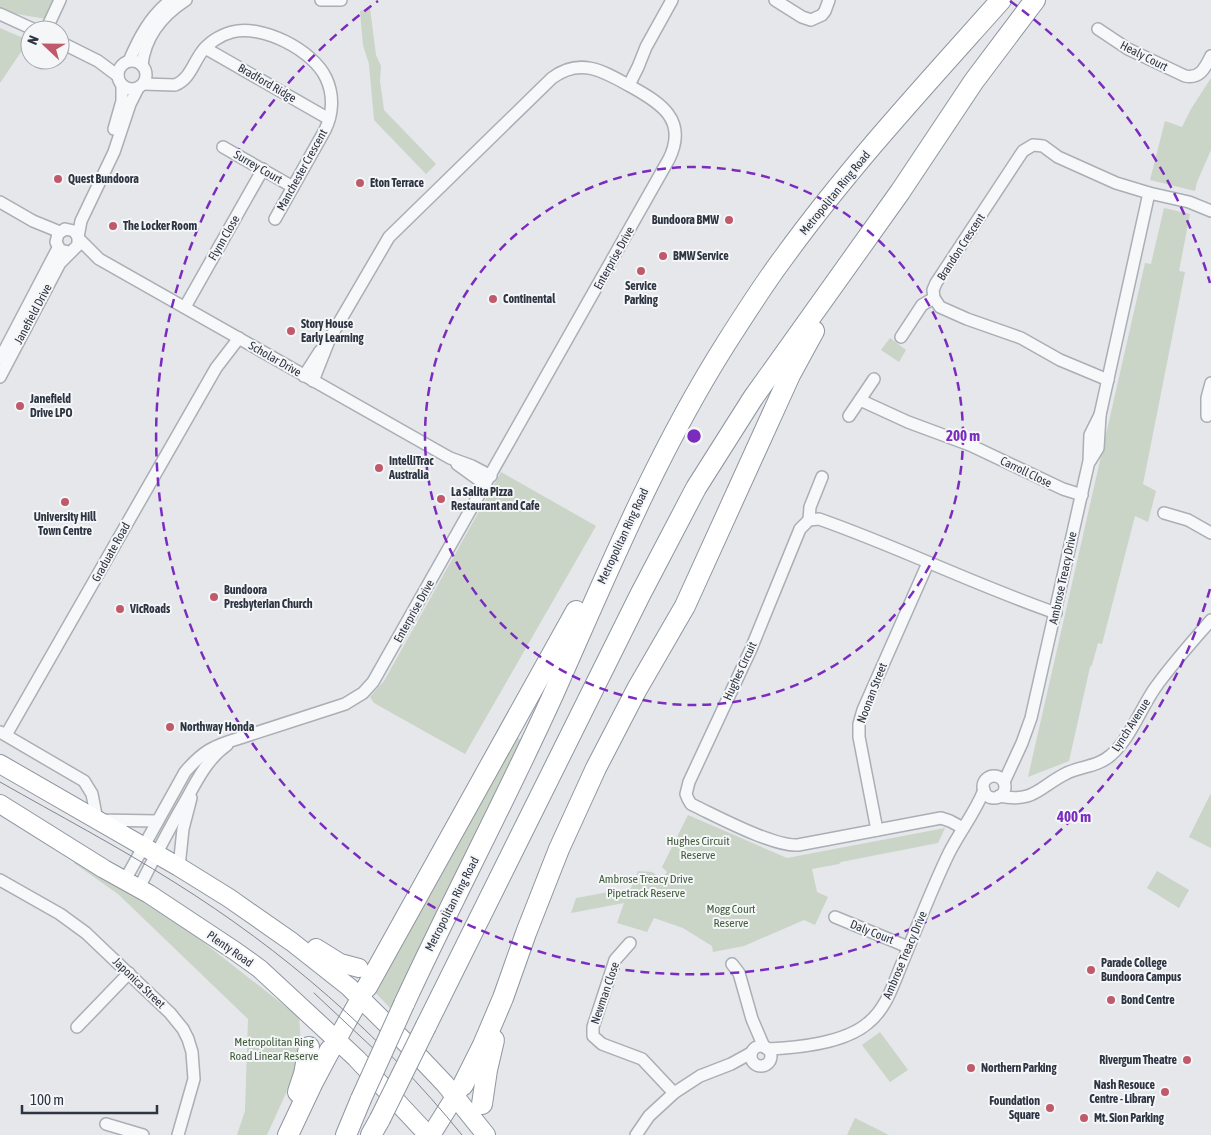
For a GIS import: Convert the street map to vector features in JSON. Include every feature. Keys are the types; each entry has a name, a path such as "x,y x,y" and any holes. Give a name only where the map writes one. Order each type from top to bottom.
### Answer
{"highway":[{"name":"Metropolitan Ring Road","path":"346,1135 404,1004 529,746 620,541 654,470 694,397 719,355 786,254 872,146 1002,0"},
{"path":"375,1127 640,595 696,488 748,404 900,192 969,88 1035,0"},
{"path":"430,1135 459,1091 483,1045 503,998 559,849 596,768 637,689 685,606 790,375 842,273"},
{"path":"288,1135 313,1082 363,993 368,967 570,623 630,502 654,470"},
{"path":"0,764 230,898 363,993 407,1044 459,1091 484,1132"},
{"name":"Plenty Road","path":"0,804 132,884 246,959 308,1014 333,1045 382,1084 430,1135"},
{"path":"230,898 288,927 328,957 340,962 368,967"},
{"path":"484,1132 482,1104 492,1046 526,933"},
{"path":"278,1135 304,1074 308,1047 308,1014"}],"street":[{"path":"51,20 60,0"},
{"name":"Janefield Drive","path":"0,359 60,237 77,213 107,149 122,101 123,72 144,29 171,0"},
{"path":"60,237 62,251 70,252 76,248 81,222 114,152 130,104 146,80 144,68 146,45 156,28 186,0"},
{"path":"321,0 341,0"},
{"path":"625,83 632,64 646,47 672,0"},
{"path":"775,0 794,11 804,14 814,13 828,0"},
{"path":"0,14 20,23"},
{"name":"Healy Court","path":"1098,29 1128,49 1185,76 1194,77 1204,70 1211,56"},
{"name":"Manchester Crescent","path":"171,85 179,84 185,79 204,48 224,35 250,30 267,34 289,44 317,65 326,78 332,102 330,119 275,219"},
{"path":"70,47 123,72 130,89 141,86 171,85"},
{"name":"Bradford Ridge","path":"204,48 330,119"},
{"path":"123,72 136,62 171,85"},
{"name":"Enterprise Drive","path":"150,850 157,821 185,772 197,757 209,748 345,704 369,688 382,669 673,151 675,130 667,111 653,98 600,70 586,67 564,70 552,78 388,237 309,378"},
{"name":"Brandon Crescent","path":"934,298 933,290 937,282 1020,156 1029,146 1037,144 1043,146 1058,157 1116,183 1149,193"},
{"name":"Surrey Court","path":"223,147 293,187"},
{"name":"Flynn Close","path":"185,307 263,169"},
{"path":"1149,193 1189,202 1211,211"},
{"name":"Ambrose Treacy Drive","path":"1005,784 1031,718 1089,461 1090,435 1100,415 1149,193"},
{"path":"0,202 60,237"},
{"path":"60,237 74,231 78,238"},
{"name":"Scholar Drive","path":"78,238 99,258 450,458 468,473 488,480"},
{"name":"Janefield Drive","path":"0,377 60,262 70,252"},
{"name":"Scholar Drive","path":"70,252 99,258"},
{"path":"900,337 922,305 934,298 940,307 1021,338 1060,360 1108,380"},
{"name":"Graduate Road","path":"3,734 235,336"},
{"path":"849,416 874,378"},
{"path":"1207,416 1207,398 1211,383"},
{"name":"Carroll Close","path":"860,400 908,422 970,445 1063,489 1082,494"},
{"path":"822,477 810,507 809,520 820,520 878,541 928,563 1056,613"},
{"path":"1164,514 1188,520 1211,533"},
{"name":"Hughes Circuit","path":"809,520 800,529 751,649 689,782 686,794 690,804 768,839 788,845 798,845 941,818 950,820 963,828"},
{"name":"Noonan Street","path":"877,830 859,737 859,724 863,710 928,563"},
{"name":"Lynch Avenue","path":"997,797 1012,799 1026,797 1038,792 1066,774 1095,765 1111,756 1122,743 1156,686 1211,620"},
{"path":"3,734 84,781 92,794 97,820 157,821"},
{"name":"Enterprise Drive","path":"132,884 150,850 211,759 234,740"},
{"name":"Ambrose Treacy Drive","path":"992,776 1018,751"},
{"path":"1005,784 1004,792 997,797 988,796 984,790 984,783 992,776 1000,778 1018,794 1026,797"},
{"path":"179,867 183,829 196,782"},
{"name":"Ambrose Treacy Drive","path":"636,1135 649,1116 674,1092 700,1076 761,1052 840,1038 860,1030 868,1023 885,1002 943,866 963,828 972,816 984,790"},
{"name":"Ambrose Treacy Drive","path":"972,816 997,797"},
{"name":"Japonica Street","path":"1,883 73,922 177,1021 188,1039 192,1052 194,1079 178,1135"},
{"name":"Daly Court","path":"835,917 908,947"},
{"name":"Newman Close","path":"630,943 615,960 593,1028 593,1036 602,1044 642,1059 674,1092"},
{"path":"732,964 739,973 761,1052"},
{"path":"77,1027 128,973"},
{"name":"Ambrose Treacy Drive","path":"731,1064 763,1066 761,1052"},
{"path":"106,1124 143,1135"}],"green space":[{"path":"0,0 55,0 46,19 11,13 0,9"},
{"path":"370,8 376,55 381,66 380,81 384,110 436,164 426,174 374,120 369,64 363,45 360,11"},
{"path":"0,28 20,37 20,53 0,83"},
{"path":"1211,78 1211,150 1195,191 1150,180 1165,121 1182,127"},
{"path":"1164,208 1190,214 1179,271 1185,272 1143,484 1156,491 1148,522 1135,516 1102,644 1098,643 1090,667 1069,761 1028,777 1145,263 1151,264"},
{"path":"890,338 906,350 899,362 881,350"},
{"path":"501,472 596,526 465,754 374,703 370,697 384,681"},
{"path":"513,736 521,740 478,833 391,1009 372,989"},
{"path":"1211,793 1211,848 1189,837"},
{"path":"688,815 787,858 945,828 938,843 812,869 817,892 828,897 815,925 804,920 744,946 713,952 712,946 683,928 654,918 647,932 617,923 624,903 571,913 576,898 631,888 638,871 652,872 662,879 667,872 662,867"},
{"name":"Metropolitan Ring Road Linear Reserve","path":"76,859 194,935 299,1017 302,1058 267,1135 237,1135 245,1111 248,1019 118,894 74,863"},
{"path":"1157,871 1189,890 1179,908 1147,888"},
{"path":"880,1032 908,1070 890,1082 862,1045"},
{"path":"855,1118 889,1135 847,1135"}],"tram line":[{"path":"0,782 153,869 254,936 328,996 364,1029 431,1098 462,1135"},
{"path":"314,993 376,1051"}],"place":[{"name":"Quest Bundoora","path":"58,179"},
{"name":"Eton Terrace","path":"360,183"},
{"name":"Bundoora BMW","path":"729,220"},
{"name":"The Locker Room","path":"113,226"},
{"name":"BMW Service","path":"663,256"},
{"name":"Service Parking","path":"641,271"},
{"name":"Continental","path":"493,299"},
{"name":"Story House Early Learning","path":"291,331"},
{"name":"Janefield Drive LPO","path":"20,406"},
{"name":"IntelliTrac Australia","path":"379,468"},
{"name":"La Salita Pizza Restaurant and Cafe","path":"441,499"},
{"name":"University Hill Town Centre","path":"65,502"},
{"name":"Bundoora Presbyterian Church","path":"214,597"},
{"name":"VicRoads","path":"120,609"},
{"name":"Northway Honda","path":"170,727"},
{"name":"Parade College Bundoora Campus","path":"1091,970"},
{"name":"Bond Centre","path":"1111,1000"},
{"name":"Rivergum Theatre","path":"1187,1060"},
{"name":"Northern Parking","path":"971,1068"},
{"name":"Nash Resouce Centre - Library","path":"1165,1092"},
{"name":"Foundation Square","path":"1050,1108"},
{"name":"Mt. Sion Parking","path":"1084,1118"}],"park label":[{"name":"Hughes Circuit Reserve","path":"698,848"},
{"name":"Ambrose Treacy Drive Pipetrack Reserve","path":"646,886"},
{"name":"Mogg Court Reserve","path":"731,916"}]}
